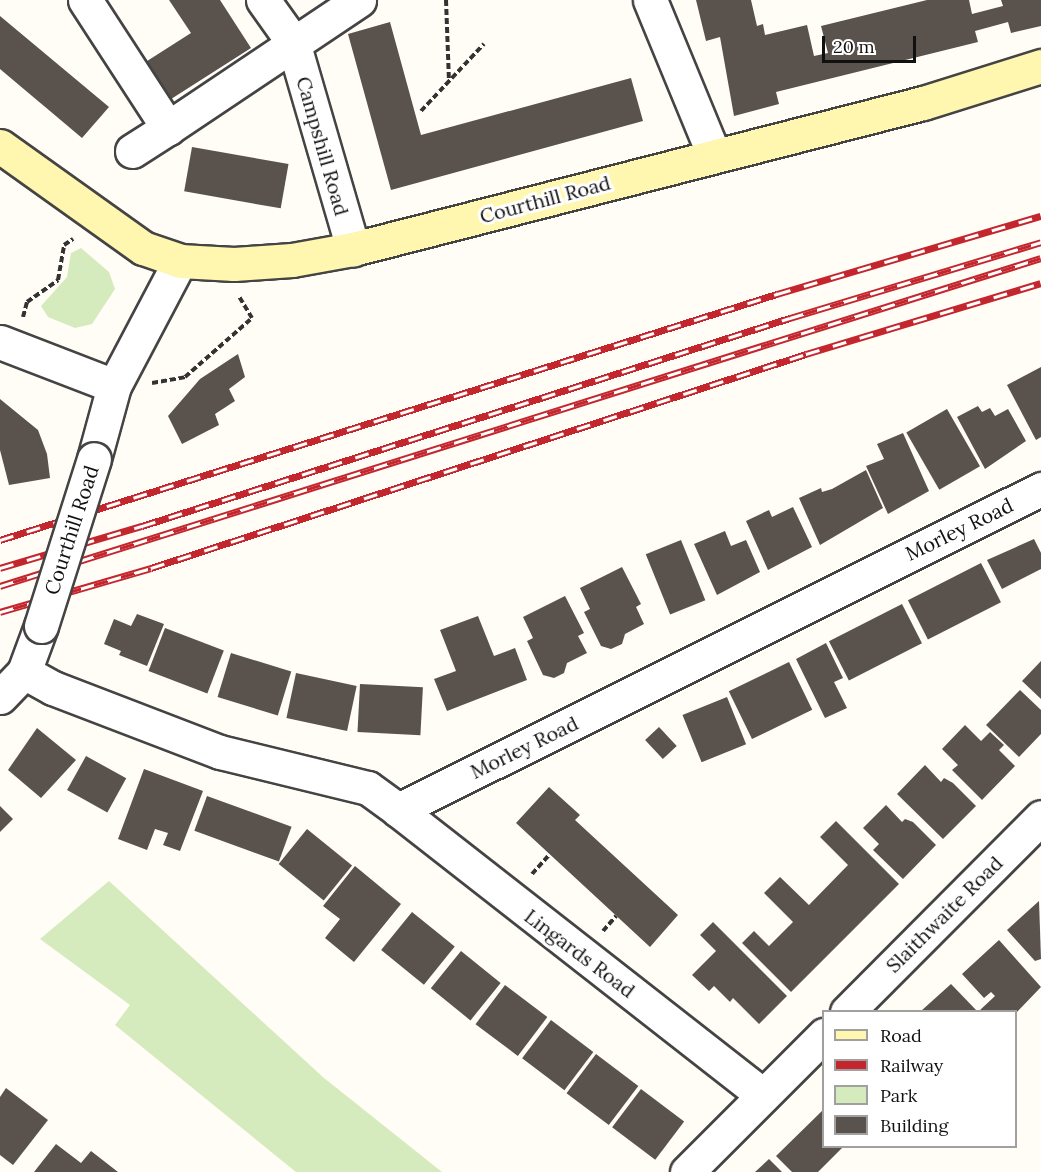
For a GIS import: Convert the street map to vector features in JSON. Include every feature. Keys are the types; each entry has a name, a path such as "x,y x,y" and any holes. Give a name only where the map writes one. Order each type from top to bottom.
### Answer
{"street":[{"path":"85,0 168,128"},
{"name":"Campshill Road","path":"263,0 293,42 353,249"},
{"path":"132,151 359,0"},
{"path":"651,0 714,154"},
{"name":"Courthill Road","path":"24,672 94,459 113,388 180,261 234,264 292,260 353,249 714,154 923,103 1041,66"},
{"path":"0,146 143,248 180,261"},
{"path":"8,343 113,388"},
{"name":"Morley Road","path":"398,810 1041,489"},
{"path":"0,697 24,672 53,688 219,752 368,788 398,810"},
{"name":"Lingards Road","path":"398,810 763,1095"},
{"name":"Slaithwaite Road","path":"848,1010 1041,817"},
{"path":"687,1172 822,1037"}],"path":[{"path":"446,0 449,82"},
{"path":"421,111 484,44"},
{"path":"8,343 27,302 58,280 64,245 75,237 82,243"},
{"path":"113,388 185,376 252,318 235,290 234,264"}],"green space":[{"path":"81,248 109,272 115,289 92,324 75,328 48,317 41,306 67,277 71,253"},
{"path":"109,881 324,1078 442,1172 296,1172 115,1025 130,1005 40,939"}],"building":[{"path":"169,0 220,0 251,48 168,101 144,63 191,33"},
{"path":"696,0 751,0 757,26 763,24 765,35 807,25 814,56 828,53 821,26 927,0 969,0 972,14 1003,6 1001,0 1041,0 1041,26 1011,33 1008,22 975,31 978,42 776,92 779,104 734,116 720,37 706,41"},
{"path":"0,16 109,107 82,138 0,69"},
{"path":"390,22 421,135 631,78 643,121 391,190 348,34"},
{"path":"192,147 289,164 281,208 184,191"},
{"path":"238,354 245,377 229,389 235,401 215,414 219,425 182,444 168,416 200,379"},
{"path":"1041,367 1041,437 1036,440 1007,385"},
{"path":"0,399 38,430 47,454 50,478 9,485 0,450"},
{"path":"978,406 982,412 990,408 995,416 1008,409 1026,441 985,469 957,417"},
{"path":"947,409 980,466 939,490 906,432"},
{"path":"903,433 929,491 888,514 866,466 884,459 877,444"},
{"path":"866,470 883,508 820,545 799,498 821,488 822,492 832,489"},
{"path":"793,507 812,547 768,570 746,521 769,510 772,517"},
{"path":"725,531 731,546 746,540 760,572 717,595 694,544"},
{"path":"1034,539 1041,553 1041,569 1002,589 987,560"},
{"path":"681,540 705,600 670,615 646,554"},
{"path":"981,563 1001,602 928,639 908,600"},
{"path":"622,567 641,604 636,607 644,624 625,634 622,644 611,649 601,646 584,612 590,609 580,588"},
{"path":"565,596 584,633 578,636 587,653 567,663 564,673 554,678 543,675 527,641 533,638 523,617"},
{"path":"902,604 922,643 849,680 829,641"},
{"path":"137,614 164,624 147,666 119,655 121,651 104,644 114,619 131,626"},
{"path":"478,616 494,656 515,648 527,680 447,711 434,679 456,671 440,630"},
{"path":"165,628 224,651 207,694 149,671"},
{"path":"826,643 843,678 834,682 847,708 825,718 796,659"},
{"path":"231,653 291,671 278,715 218,697"},
{"path":"1041,661 1041,699 1022,681"},
{"path":"789,662 812,710 752,739 729,691"},
{"path":"296,673 357,686 347,731 286,718"},
{"path":"360,684 423,687 420,735 357,732"},
{"path":"1020,690 1041,710 1041,734 1019,757 986,725"},
{"path":"727,697 746,744 702,762 682,715"},
{"path":"965,725 981,741 990,732 1004,745 999,750 1015,766 982,800 952,770 958,765 942,749"},
{"path":"659,727 677,746 663,759 645,740"},
{"path":"37,728 76,760 41,798 8,770"},
{"path":"86,756 126,778 107,812 67,790"},
{"path":"925,765 941,782 944,778 953,783 976,806 943,839 897,794"},
{"path":"144,769 203,791 180,851 163,845 168,833 155,829 147,850 118,839"},
{"path":"549,787 580,815 575,820 678,915 650,947 516,823"},
{"path":"207,796 292,827 279,862 194,831"},
{"path":"886,805 902,822 905,819 913,822 936,845 903,879 873,850 879,844 863,828"},
{"path":"0,806 13,819 0,832"},
{"path":"836,821 899,884 791,992 742,943 754,931 769,946 793,922 764,893 780,877 809,905 848,865 820,837"},
{"path":"307,829 352,866 324,900 279,864"},
{"path":"355,866 401,904 354,962 325,938 340,919 323,906"},
{"path":"1039,901 1041,959 1035,961 1007,930"},
{"path":"412,912 455,947 424,985 381,950"},
{"path":"713,922 787,996 759,1024 733,998 730,1002 714,986 709,991 692,975 716,951 700,935"},
{"path":"999,940 1041,987 1017,1012 1017,1010 980,1010 995,996 991,992 984,998 962,974"},
{"path":"461,951 501,983 470,1020 431,988"},
{"path":"951,984 976,1010 922,1010"},
{"path":"505,985 547,1017 518,1056 476,1024"},
{"path":"551,1020 593,1052 564,1090 522,1058"},
{"path":"596,1054 638,1086 609,1125 567,1093"},
{"path":"6,1088 48,1120 13,1165 0,1155 0,1097"},
{"path":"641,1089 684,1121 655,1160 612,1127"},
{"path":"822,1111 822,1148 842,1148 818,1172 792,1172 776,1156"},
{"path":"56,1144 81,1163 91,1151 118,1172 34,1172"},
{"path":"769,1159 782,1172 755,1172"}],"railway":[{"path":"0,540 777,294 1041,216"},
{"path":"0,568 142,526 790,318 1041,242"},
{"path":"0,586 1041,258"},
{"path":"0,612 151,568 806,354 1041,283"}]}
